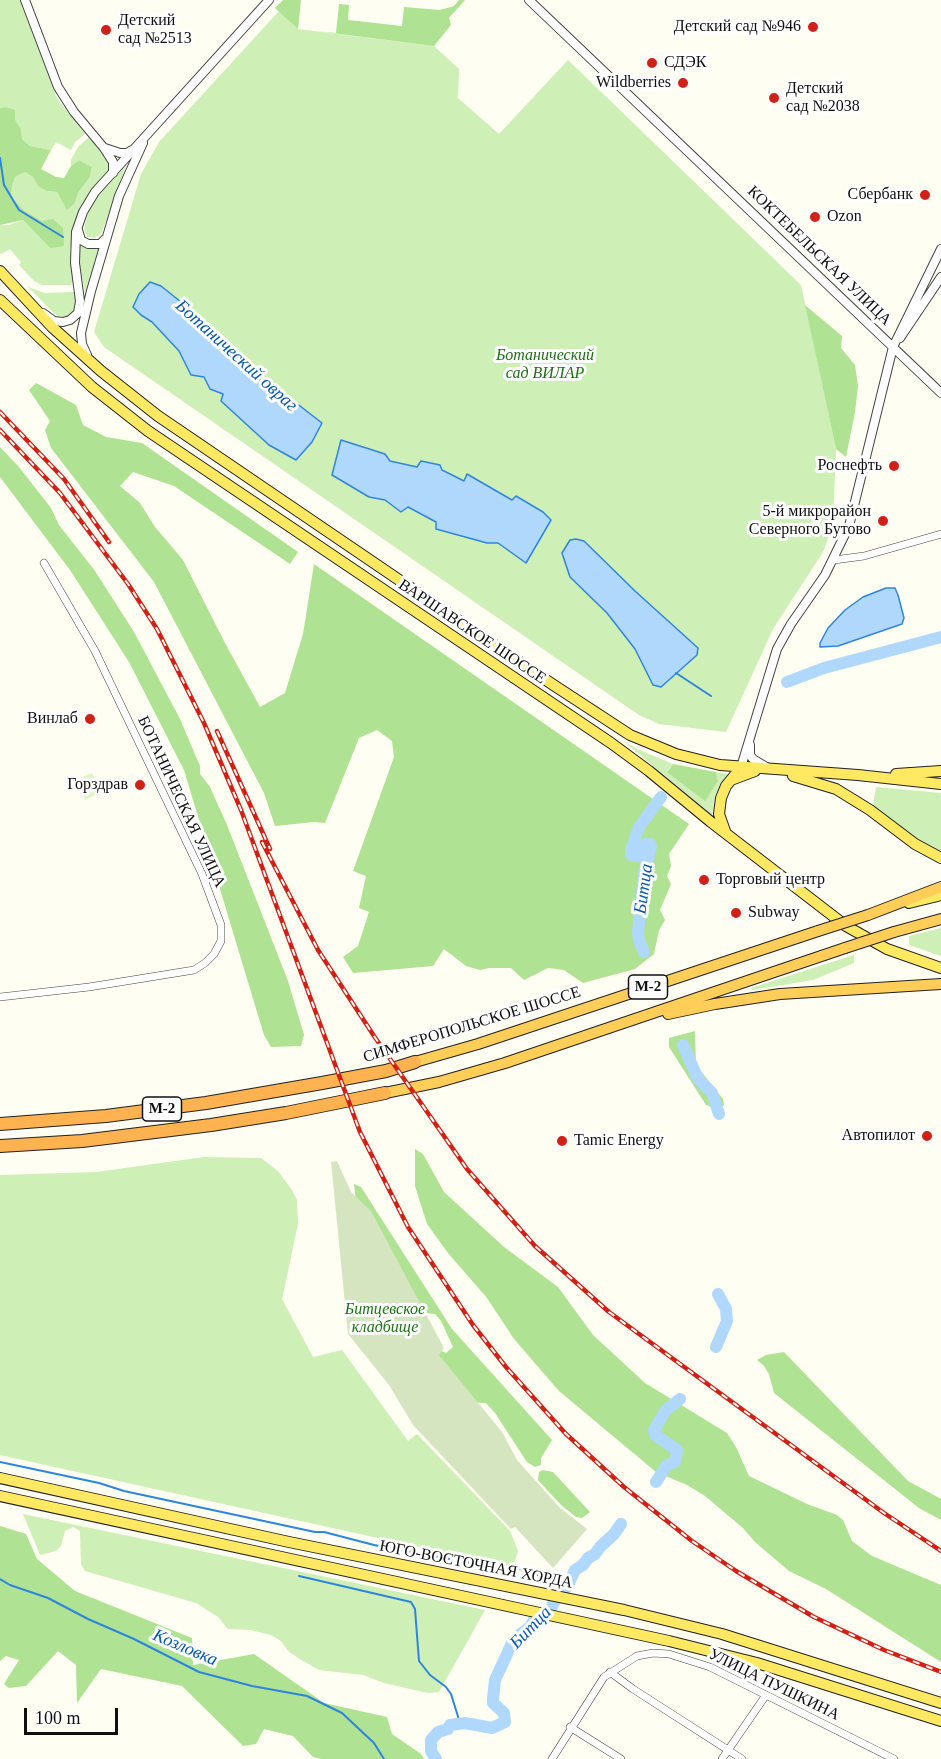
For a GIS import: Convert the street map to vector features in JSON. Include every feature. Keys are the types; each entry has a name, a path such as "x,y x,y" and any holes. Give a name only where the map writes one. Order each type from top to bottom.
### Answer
{"highway":[{"path":"868,915 941,887"},
{"name":"СИМФЕРОПОЛЬСКОЕ ШОССЕ","path":"0,1124 106,1116 207,1103 386,1071 478,1044 868,915"},
{"name":"М-2","path":"0,1146 82,1141 211,1125 286,1113 464,1075 845,948 941,919"},
{"path":"586,1036 682,1011 747,999 813,991 941,984"}],"main road":[{"name":"ВАРШАВСКОЕ ШОССЕ","path":"0,271 52,327 141,403 193,441 620,729 675,754 711,763 941,784"},
{"name":"ВАРШАВСКОЕ ШОССЕ","path":"0,300 92,387 139,424 610,743 846,926 887,949 941,968"},
{"path":"726,833 720,820 719,805 723,792 741,767"},
{"path":"731,780 752,771 769,769 836,789 870,810 921,848 941,858"},
{"path":"858,775 941,771"},
{"name":"СИМФЕРОПОЛЬСКОЕ ШОССЕ","path":"868,915 941,895"},
{"name":"ЮГО-ВОСТОЧНАЯ ХОРДА","path":"0,1478 300,1544 624,1610 722,1634 941,1703"},
{"name":"ЮГО-ВОСТОЧНАЯ ХОРДА","path":"0,1496 609,1628 756,1663 941,1721"},
{"path":"917,1694 941,1697"}],"street":[{"path":"25,0 58,87 74,112 107,151 123,162"},
{"path":"22,295 54,321 67,321 78,313 80,301 74,253 76,232 88,202 123,162 136,151 156,123 269,0"},
{"name":"КОКТЕБЕЛЬСКАЯ УЛИЦА","path":"529,0 893,347 849,526 834,560 790,624 777,650 741,767"},
{"path":"107,151 120,153 136,151"},
{"path":"107,151 114,167 112,174"},
{"path":"101,371 84,350 81,333 107,237 136,151"},
{"path":"80,221 78,233 84,243 100,244 107,237"},
{"path":"893,347 941,249"},
{"path":"893,347 910,326 941,277"},
{"path":"893,347 941,393"},
{"path":"834,560 864,556 941,534"},
{"name":"БОТАНИЧЕСКАЯ УЛИЦА","path":"0,997 104,985 194,969 214,954 221,941 221,925 202,874 95,651 44,563"},
{"path":"751,735 750,755 769,769"},
{"name":"УЛИЦА ПУШКИНА","path":"610,1672 637,1656 654,1653 690,1659 894,1759"},
{"path":"552,1759 570,1727 604,1677 610,1672 742,1759"},
{"path":"722,1759 766,1695"},
{"path":"570,1727 621,1759"}],"green space":[{"path":"0,0 20,0 57,98 85,134 75,142 71,150 56,142 51,150 30,146 22,139 21,129 5,107 0,108"},
{"path":"283,0 301,0 298,29 275,8"},
{"path":"459,0 465,0 449,18 451,25 434,46 316,31 336,33 339,4 349,5 348,20 402,26 404,7 440,10 454,6"},
{"name":"Ботанический сад ВИЛАР","path":"279,11 298,29 434,46 459,69 458,98 499,134 568,60 801,285 836,449 833,524 823,552 773,629 726,732 659,724 639,715 104,347 94,332 141,174 159,142"},
{"path":"0,108 15,110 15,120 21,129 22,139 30,146 51,150 41,169 56,177 64,178 71,166 79,160 92,167 90,177 78,193 75,203 67,210 57,192 47,191 38,186 33,177 25,172 15,177 11,197 25,211 42,221 53,219 63,228 64,246 50,248 23,220 0,225"},
{"path":"89,137 102,149 109,163 109,169 82,205 76,219 70,249 74,279 71,285 42,285 34,281 19,265 21,262 10,249 0,253 0,225 9,225 23,220 50,248 42,221 25,211 11,197 12,186 15,177 25,172 47,191 57,192 67,209 75,203 78,193 90,177 92,167 79,160 71,166 71,160 78,147"},
{"path":"126,166 101,234 95,238 87,237 84,228 89,210 98,195"},
{"path":"80,242 100,246 86,298 80,265"},
{"path":"28,287 45,293 75,292 77,302 74,312 67,318 57,316"},
{"path":"805,305 842,336 841,348 855,365 858,386 846,457 836,449"},
{"path":"36,383 76,405 83,425 106,437 142,443 298,552 290,564 174,486 133,472 120,486 140,503 155,527 183,560 260,707 285,693 303,634 314,564 689,824 669,854 671,866 667,876 671,884 660,910 665,920 659,930 654,954 635,969 583,983 564,970 548,968 524,980 511,968 480,970 466,966 444,949 433,966 353,973 343,957 358,946 369,912 359,908 366,876 353,871 394,757 392,741 377,730 359,738 325,823 275,826 264,793 154,582 51,448 45,430 50,421 29,390"},
{"path":"0,447 51,508 59,525 95,571 134,632 180,719 200,766 200,774 210,787 227,825 288,981 304,1035 301,1046 271,1047 264,1035 184,770 129,662 70,570 0,477"},
{"path":"622,740 673,764 667,771 718,781 716,772 728,774 715,795 712,815"},
{"path":"673,764 716,772 718,781 705,801 667,772"},
{"path":"92,773 101,792 85,800 76,780"},
{"path":"876,787 941,793 941,853 919,841 873,806"},
{"path":"941,928 941,956 909,945 909,936"},
{"path":"854,955 854,963 813,980 752,990 751,988"},
{"path":"695,1031 696,1065 723,1099 724,1105 716,1116 712,1107 706,1105 669,1047 669,1038"},
{"path":"415,1149 423,1154 444,1192 504,1247 558,1287 593,1335 645,1383 727,1433 749,1476 807,1504 837,1515 843,1520 852,1541 872,1556 941,1585 941,1662 826,1589 789,1571 705,1496 687,1485 656,1472 559,1391 514,1339 487,1298 448,1253 427,1224 415,1186"},
{"path":"204,1157 261,1158 278,1171 297,1200 298,1224 282,1299 313,1357 342,1350 408,1441 417,1434 510,1531 518,1551 510,1567 0,1455 0,1175 96,1172"},
{"name":"Битцевское кладбище","path":"337,1161 351,1192 371,1211 444,1348 439,1355 502,1432 517,1460 559,1507 587,1529 553,1568 515,1527 511,1529 413,1425 389,1385 348,1334 331,1162"},
{"path":"354,1184 361,1187 452,1329 552,1440 541,1458 541,1465 535,1467 527,1462 486,1403 466,1402 434,1363 437,1349 446,1353 453,1347 441,1321 435,1314 425,1313 364,1273"},
{"path":"784,1352 908,1481 941,1499 941,1520 919,1508 774,1393 769,1374 757,1360 766,1355"},
{"path":"543,1470 553,1472 590,1512 582,1518 576,1517 561,1505 538,1480 539,1472"},
{"path":"23,1514 485,1610 439,1692 428,1693 384,1683 363,1675 319,1670 288,1651 281,1641 271,1635 250,1630 228,1629 218,1617 196,1603 85,1571 81,1564 80,1531 73,1527 65,1531 61,1546 56,1551 40,1555"},
{"path":"0,1526 26,1534 37,1559 75,1591 192,1638 193,1665 254,1654 324,1703 387,1717 392,1734 421,1754 424,1759 321,1759 313,1757 293,1736 264,1729 256,1744 243,1746 182,1686 101,1669 77,1703 76,1665 58,1651 26,1686 9,1688 4,1684 19,1660 6,1656 0,1661"}],"water":[{"path":"150,282 161,286 186,306 217,343 236,355 240,365 253,369 258,379 269,382 322,423 312,442 296,460 269,445 221,401 223,394 210,389 204,377 191,375 179,351 152,322 133,307 139,294"},
{"path":"341,440 385,454 390,461 417,467 421,461 440,465 442,470 464,481 467,474 512,500 516,496 543,512 551,520 526,563 498,543 487,543 436,529 436,522 408,507 401,512 385,500 369,497 332,475"},
{"path":"570,540 584,541 698,648 697,655 661,687 653,685 635,649 607,613 570,577 562,553"},
{"path":"886,588 895,588 904,618 902,624 838,646 820,647 828,628 845,610 863,597"}],"waterway":[{"name":"Ботанический овраг","path":"0,158 4,185 19,210 63,237"},
{"name":"Битца","path":"787,682 824,668 941,637"},
{"name":"Ботанический овраг","path":"676,673 711,696"},
{"name":"Битца","path":"644,952 638,932 644,873 651,847 650,844 646,844 643,853 638,856 631,855 631,850 639,827 661,797"},
{"name":"Битца","path":"683,1045 698,1079 712,1093 719,1114"},
{"name":"Битца","path":"716,1347 727,1321 726,1309 718,1294"},
{"name":"Битца","path":"656,1482 667,1465 675,1462 677,1450 655,1435 654,1430 666,1410 680,1399"},
{"path":"0,1462 99,1483 124,1491 315,1532 324,1532 374,1545 466,1562 527,1570 540,1576"},
{"name":"Битца","path":"436,1759 431,1751 431,1740 438,1732 448,1729 450,1725 465,1723 492,1728 505,1722 504,1713 493,1703 493,1699 495,1680 512,1643 530,1627 534,1620 550,1611 554,1602 568,1585 575,1570 595,1554 621,1524"},
{"path":"299,1576 411,1602 415,1609 419,1661 430,1675 446,1687 451,1694 460,1723"},
{"name":"Козловка","path":"0,1579 10,1585 48,1598 199,1672 252,1686 307,1696 342,1713 374,1743 384,1759"}],"railway":[{"path":"0,412 64,479 109,542"},
{"path":"0,430 60,493 128,584 157,629 204,723 241,810 360,1132 408,1227 473,1325 506,1367 566,1434 624,1487 692,1541 736,1571 814,1617 884,1650 941,1672"},
{"path":"217,731 270,849"},
{"path":"262,842 318,950 374,1036 467,1169 535,1246 609,1312 884,1513 941,1551"}],"place":[{"name":"Детский сад №946","path":"813,27"},
{"name":"Детский сад №2513","path":"106,30"},
{"name":"СДЭК","path":"652,63"},
{"name":"Wildberries","path":"683,83"},
{"name":"Детский сад №2038","path":"774,98"},
{"name":"Сбербанк","path":"925,195"},
{"name":"Ozon","path":"815,217"},
{"name":"Роснефть","path":"894,466"},
{"name":"5-й микрорайон Северного Бутово","path":"883,521"},
{"name":"Винлаб","path":"90,719"},
{"name":"Горздрав","path":"140,785"},
{"name":"Торговый центр","path":"704,880"},
{"name":"Subway","path":"736,913"},
{"name":"Автопилот","path":"927,1136"},
{"name":"Tamic Energy","path":"562,1141"}]}
